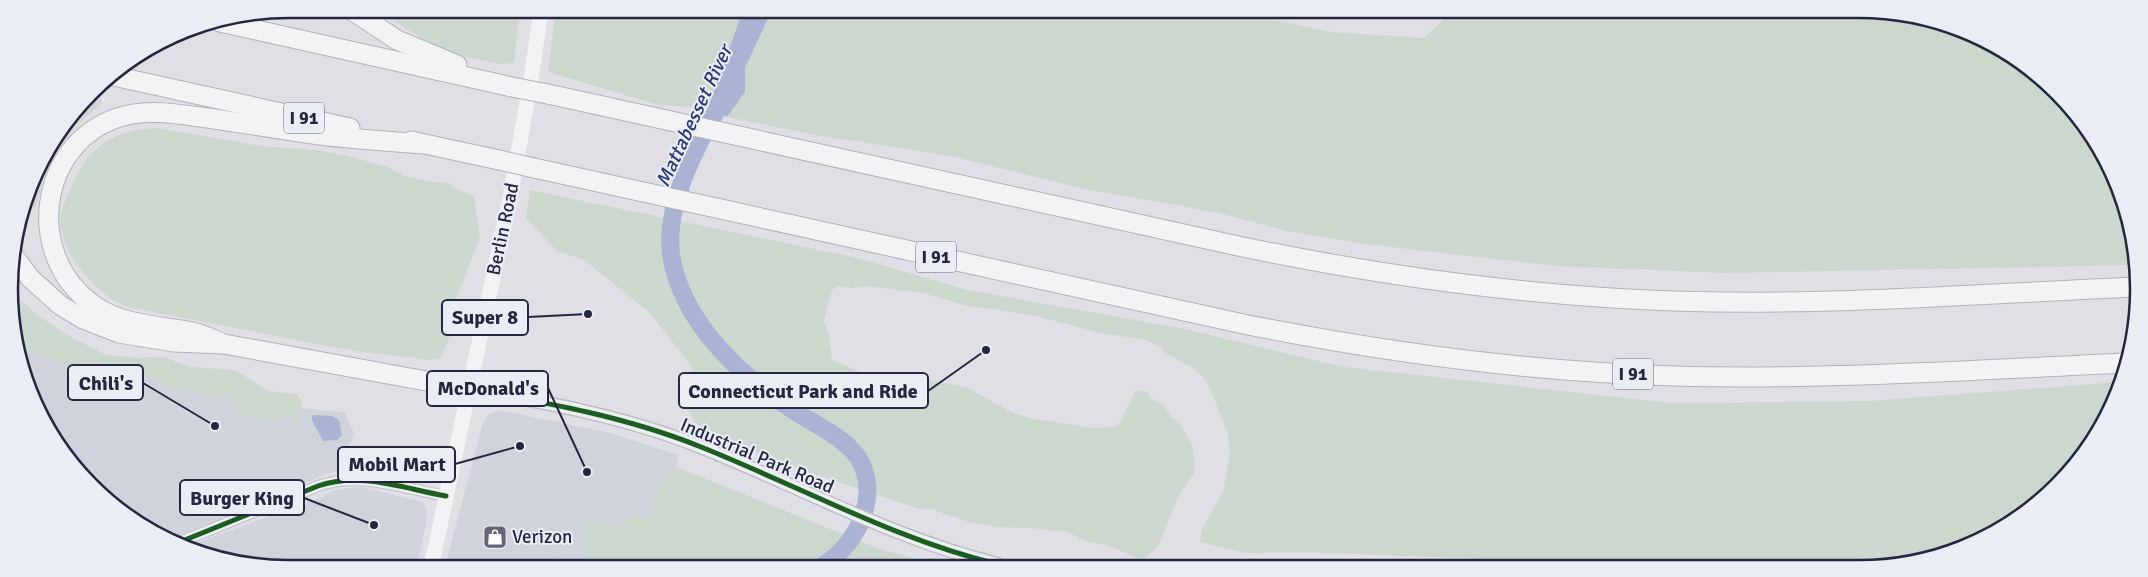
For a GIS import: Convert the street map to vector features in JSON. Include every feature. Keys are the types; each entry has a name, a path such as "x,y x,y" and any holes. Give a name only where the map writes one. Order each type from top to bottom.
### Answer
{"highway":[{"path":"362,18 377,29 405,44 506,85"},
{"path":"230,24 1284,256 1404,276 1493,288 1638,299 1753,302 1845,300 2130,287"},
{"name":"I 91","path":"120,77 1248,325 1359,345 1491,363 1632,374 1749,377 1858,375 2120,363"},
{"path":"224,344 195,333 132,321 109,314 88,301 70,283 61,269 52,245 48,207 52,187 60,169 80,142 111,121 132,115 153,113 191,116 314,134 422,144"},
{"path":"19,263 30,278 48,296 72,312 119,333 151,339 224,344 470,389"}],"main road":[{"name":"Berlin Road","path":"433,560 511,193 540,18"}],"street":[{"name":"Industrial Park Road","path":"470,389 576,409 648,429 701,447 940,548 983,560"},
{"path":"186,539 337,480 370,481 446,496"}],"shaded area":[{"path":"390,18 519,18 514,63 501,64 456,55 424,40"},
{"path":"555,18 740,18 708,108 658,105 548,72"},
{"path":"768,18 1265,18 1331,32 1424,38 1446,18 1877,18 1895,20 1947,32 1979,45 2010,63 2051,97 2085,138 2103,169 2121,218 2129,265 1724,273 1556,266 1365,244 1287,231 1215,212 1084,189 950,156 816,135 727,117 745,92 745,68"},
{"path":"99,95 102,103 78,124 55,152 44,176 37,203 28,214 38,185 54,153 63,138"},
{"path":"158,128 261,146 316,150 345,155 388,167 404,176 432,182 449,183 456,189 474,196 480,237 455,302 449,338 441,358 429,360 348,350 133,308 120,304 107,296 78,266 65,242 61,229 63,208 79,171 95,150 116,136 143,129"},
{"path":"530,190 858,258 967,290 1180,328 1344,367 1670,403 1870,401 2114,382 2103,408 2085,439 2063,467 2038,492 2010,514 1979,532 1947,545 1912,554 1860,560 1486,560 1304,552 1246,553 1200,542 1202,529 1223,492 1230,453 1227,431 1209,386 1202,376 1194,369 1166,353 1159,346 1146,340 1101,333 1036,316 964,305 923,293 865,286 852,288 838,286 832,290 824,320 829,334 832,360 863,373 912,377 966,387 1013,413 1033,419 1095,428 1118,426 1136,390 1147,392 1152,399 1164,405 1171,417 1179,422 1192,444 1195,465 1194,474 1178,496 1159,545 1145,558 1140,559 1109,546 1085,541 1068,532 994,527 962,520 934,510 917,508 787,465 701,429 688,411 692,367 650,313 583,259 558,252 526,218"},
{"path":"18,298 39,316 69,336 104,354 134,358 164,357 190,367 235,370 268,391 297,394 302,401 300,416 293,420 289,413 270,423 251,416 243,417 226,396 207,398 187,389 177,390 157,380 77,370 25,348"},
{"path":"25,348 75,369 157,380 177,390 187,389 207,398 226,396 243,417 251,416 270,423 290,413 294,420 300,416 301,408 345,412 354,435 348,446 346,469 325,474 245,510 178,536 138,514 97,480 63,439 38,392"},
{"path":"498,410 610,433 679,455 676,467 657,486 651,516 628,515 623,528 588,560 555,560 554,558 551,560 447,560 483,423 488,415"},
{"path":"676,467 880,549 920,560 586,560 588,559 585,518 623,528 628,515 650,516 657,486"},
{"path":"359,487 423,502 427,518 419,560 271,559 236,554 196,543 322,497 335,490"}],"water":[{"path":"740,18 768,18 745,68 745,92 727,117 708,108"},
{"path":"312,416 332,416 339,420 342,435 337,440 323,441 312,420"}],"waterway":[{"name":"Mattabesset River","path":"727,92 696,149 679,191 670,234 671,254 677,279 700,325 735,365 775,398 844,443 857,456 864,470 867,485 867,501 856,531 847,544 830,560"}],"cycle path":[{"path":"470,389 587,412 673,436 921,541 983,560"},
{"path":"186,539 318,486 334,482 366,481 446,496"}],"place":[{"name":"Super 8","path":"588,314"},
{"name":"Connecticut Park and Ride","path":"986,350"},
{"name":"Chili's","path":"215,426"},
{"name":"Mobil Mart","path":"520,446"},
{"name":"McDonald's","path":"587,472"},
{"name":"Burger King","path":"374,525"},
{"name":"Verizon","path":"495,537"}]}
